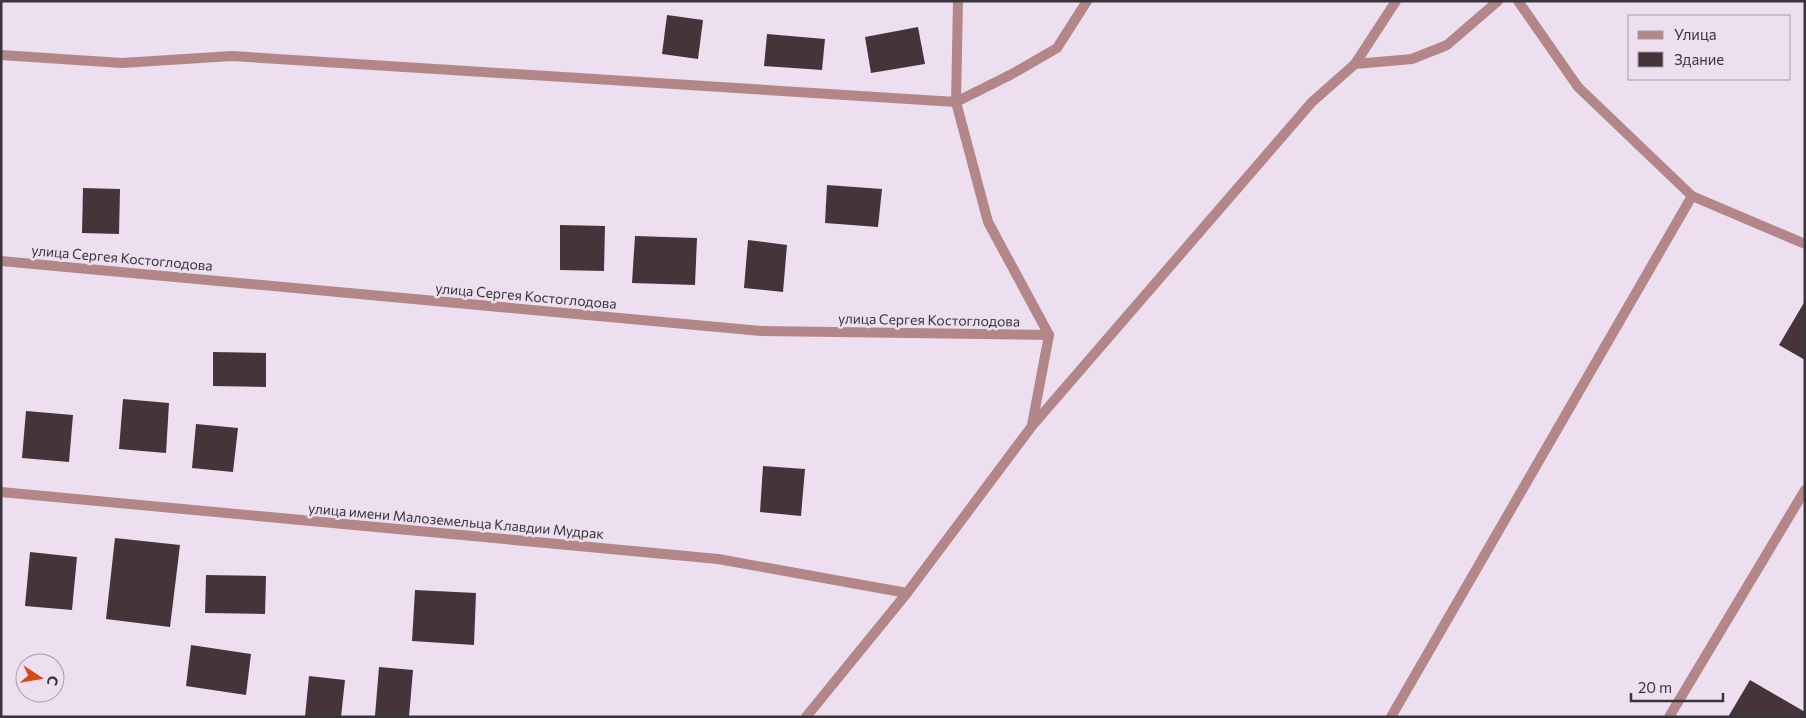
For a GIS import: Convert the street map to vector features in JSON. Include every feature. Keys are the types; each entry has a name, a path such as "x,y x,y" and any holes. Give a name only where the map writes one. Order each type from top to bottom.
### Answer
{"street":[{"path":"958,1 956,102 988,222 1049,335 1032,426"},
{"path":"1,55 122,63 232,56 956,102 1057,48 1087,1"},
{"path":"806,717 906,592 1032,426 1312,102 1355,64 1396,1"},
{"path":"1355,64 1412,59 1447,45 1498,1"},
{"path":"1518,1 1578,86 1692,196 1805,244"},
{"path":"1391,717 1692,196"},
{"name":"улица Сергея Костоглодова","path":"1,261 761,332 1049,335"},
{"path":"1669,717 1805,490"},
{"name":"улица имени Малоземельца Клавдии Мудрак","path":"1,492 718,559 906,592"}],"building":[{"path":"667,15 703,20 698,59 662,54"},
{"path":"918,27 925,64 871,73 865,37"},
{"path":"767,34 825,39 822,70 764,66"},
{"path":"827,185 882,189 878,227 825,223"},
{"path":"83,188 120,189 119,234 82,233"},
{"path":"560,225 605,226 604,271 560,270"},
{"path":"635,236 697,238 695,285 632,283"},
{"path":"748,240 787,245 783,292 744,288"},
{"path":"1805,301 1805,360 1779,345"},
{"path":"213,352 266,353 266,387 213,386"},
{"path":"123,399 169,403 166,453 119,449"},
{"path":"26,411 73,415 69,462 22,458"},
{"path":"196,424 238,428 233,472 192,468"},
{"path":"763,466 805,469 801,516 760,512"},
{"path":"115,538 180,545 170,627 106,619"},
{"path":"30,552 77,557 72,610 25,606"},
{"path":"206,575 266,576 265,614 205,613"},
{"path":"415,590 476,593 474,645 412,641"},
{"path":"191,645 251,654 246,695 186,686"},
{"path":"379,667 413,670 409,717 375,716"},
{"path":"309,676 345,680 341,717 305,717"},
{"path":"1750,680 1805,712 1805,717 1728,717"}]}
